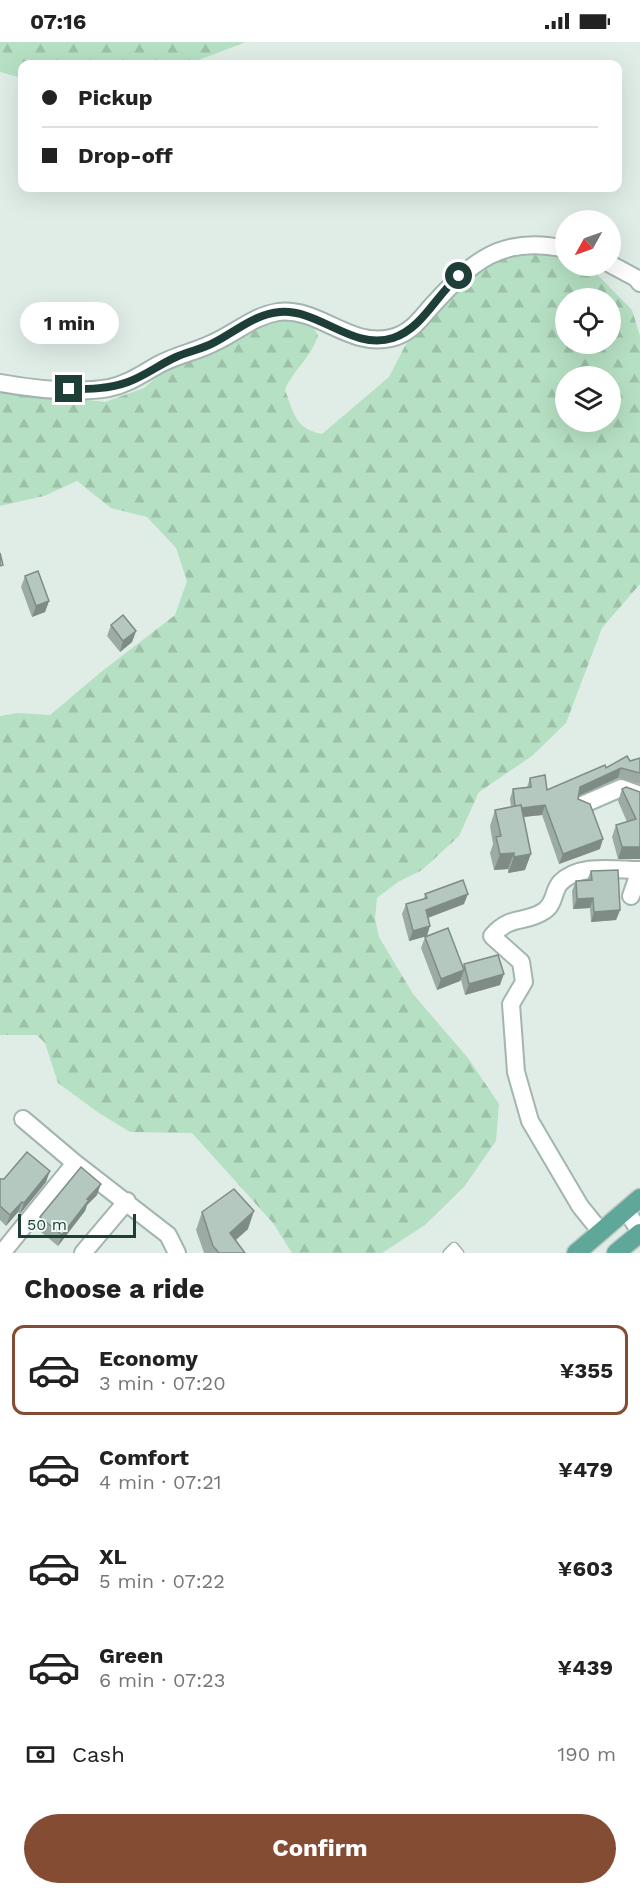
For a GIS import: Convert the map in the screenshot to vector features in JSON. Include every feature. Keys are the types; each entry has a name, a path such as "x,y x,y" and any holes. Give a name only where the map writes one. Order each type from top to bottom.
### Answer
{"main road":[{"path":"576,1253 633,1204"},
{"path":"616,1253 640,1232"}],"street":[{"path":"0,383 25,387 109,388 128,382 158,365 213,343 260,316 280,312 296,312 316,318 349,335 374,340 392,338 411,329 449,285 484,256 512,246 533,244 555,247"},
{"path":"621,270 636,278 640,283"},
{"path":"584,804 621,788 640,795"},
{"path":"601,1232 580,1206 530,1121 516,1072 511,1004 524,982 521,962 492,936 503,924 544,911 554,901 559,884 579,870 640,870 631,896"},
{"path":"23,1119 75,1163 168,1235 177,1253"},
{"path":"2,1253 75,1163"},
{"path":"83,1253 127,1201"},
{"path":"633,1204 640,1232"}],"lane":[{"path":"447,1253 454,1247 459,1253"}],"green space":[{"path":"0,42 246,42 199,60 18,60 18,77 0,72"},
{"path":"528,248 555,253 555,276 599,276 610,288 555,288 555,354 621,354 621,299 632,310 640,336 640,584 602,628 566,723 532,756 479,792 459,836 422,870 398,882 377,898 375,919 379,937 413,994 468,1058 499,1104 496,1141 464,1187 425,1225 382,1253 292,1253 273,1223 192,1133 130,1132 58,1083 45,1043 37,1035 0,1035 0,716 17,713 50,715 175,615 187,581 176,548 147,517 111,508 77,481 44,496 0,506 0,389 105,402 144,388 165,370 255,326 287,320 311,324 318,335 285,390 301,424 313,432 322,434 389,377 406,344 454,288 491,260"}],"building":[{"path":"38,571 49,601 36,606 25,576"},
{"path":"123,615 136,631 123,641 111,625"},
{"path":"627,756 630,761 640,758 640,773 621,768 580,787 578,799 590,804 603,839 563,854 545,805 522,808 521,805 515,806 513,789 531,787 530,778 545,775 547,790 605,765 606,768"},
{"path":"626,787 640,792 640,847 622,847 616,825 636,819 622,789"},
{"path":"521,805 531,854 514,857 514,853 500,854 496,837 501,836 495,810"},
{"path":"618,870 620,910 594,912 593,898 577,899 576,881 592,880 591,871"},
{"path":"463,880 468,894 426,910 430,926 413,931 406,904 427,898 425,894"},
{"path":"448,928 464,970 441,979 425,937"},
{"path":"498,955 504,974 469,984 464,964"},
{"path":"27,1152 50,1171 24,1203 22,1202 10,1215 0,1206 0,1179 4,1179"},
{"path":"81,1167 101,1184 87,1199 89,1200 62,1235 40,1217"},
{"path":"234,1189 254,1211 230,1233 245,1253 219,1253 213,1246 202,1212"}],"route":[{"path":"69,389 109,388 128,382 158,365 213,343 260,316 280,312 296,312 316,318 349,335 374,340 392,338 411,329 459,276"}]}
